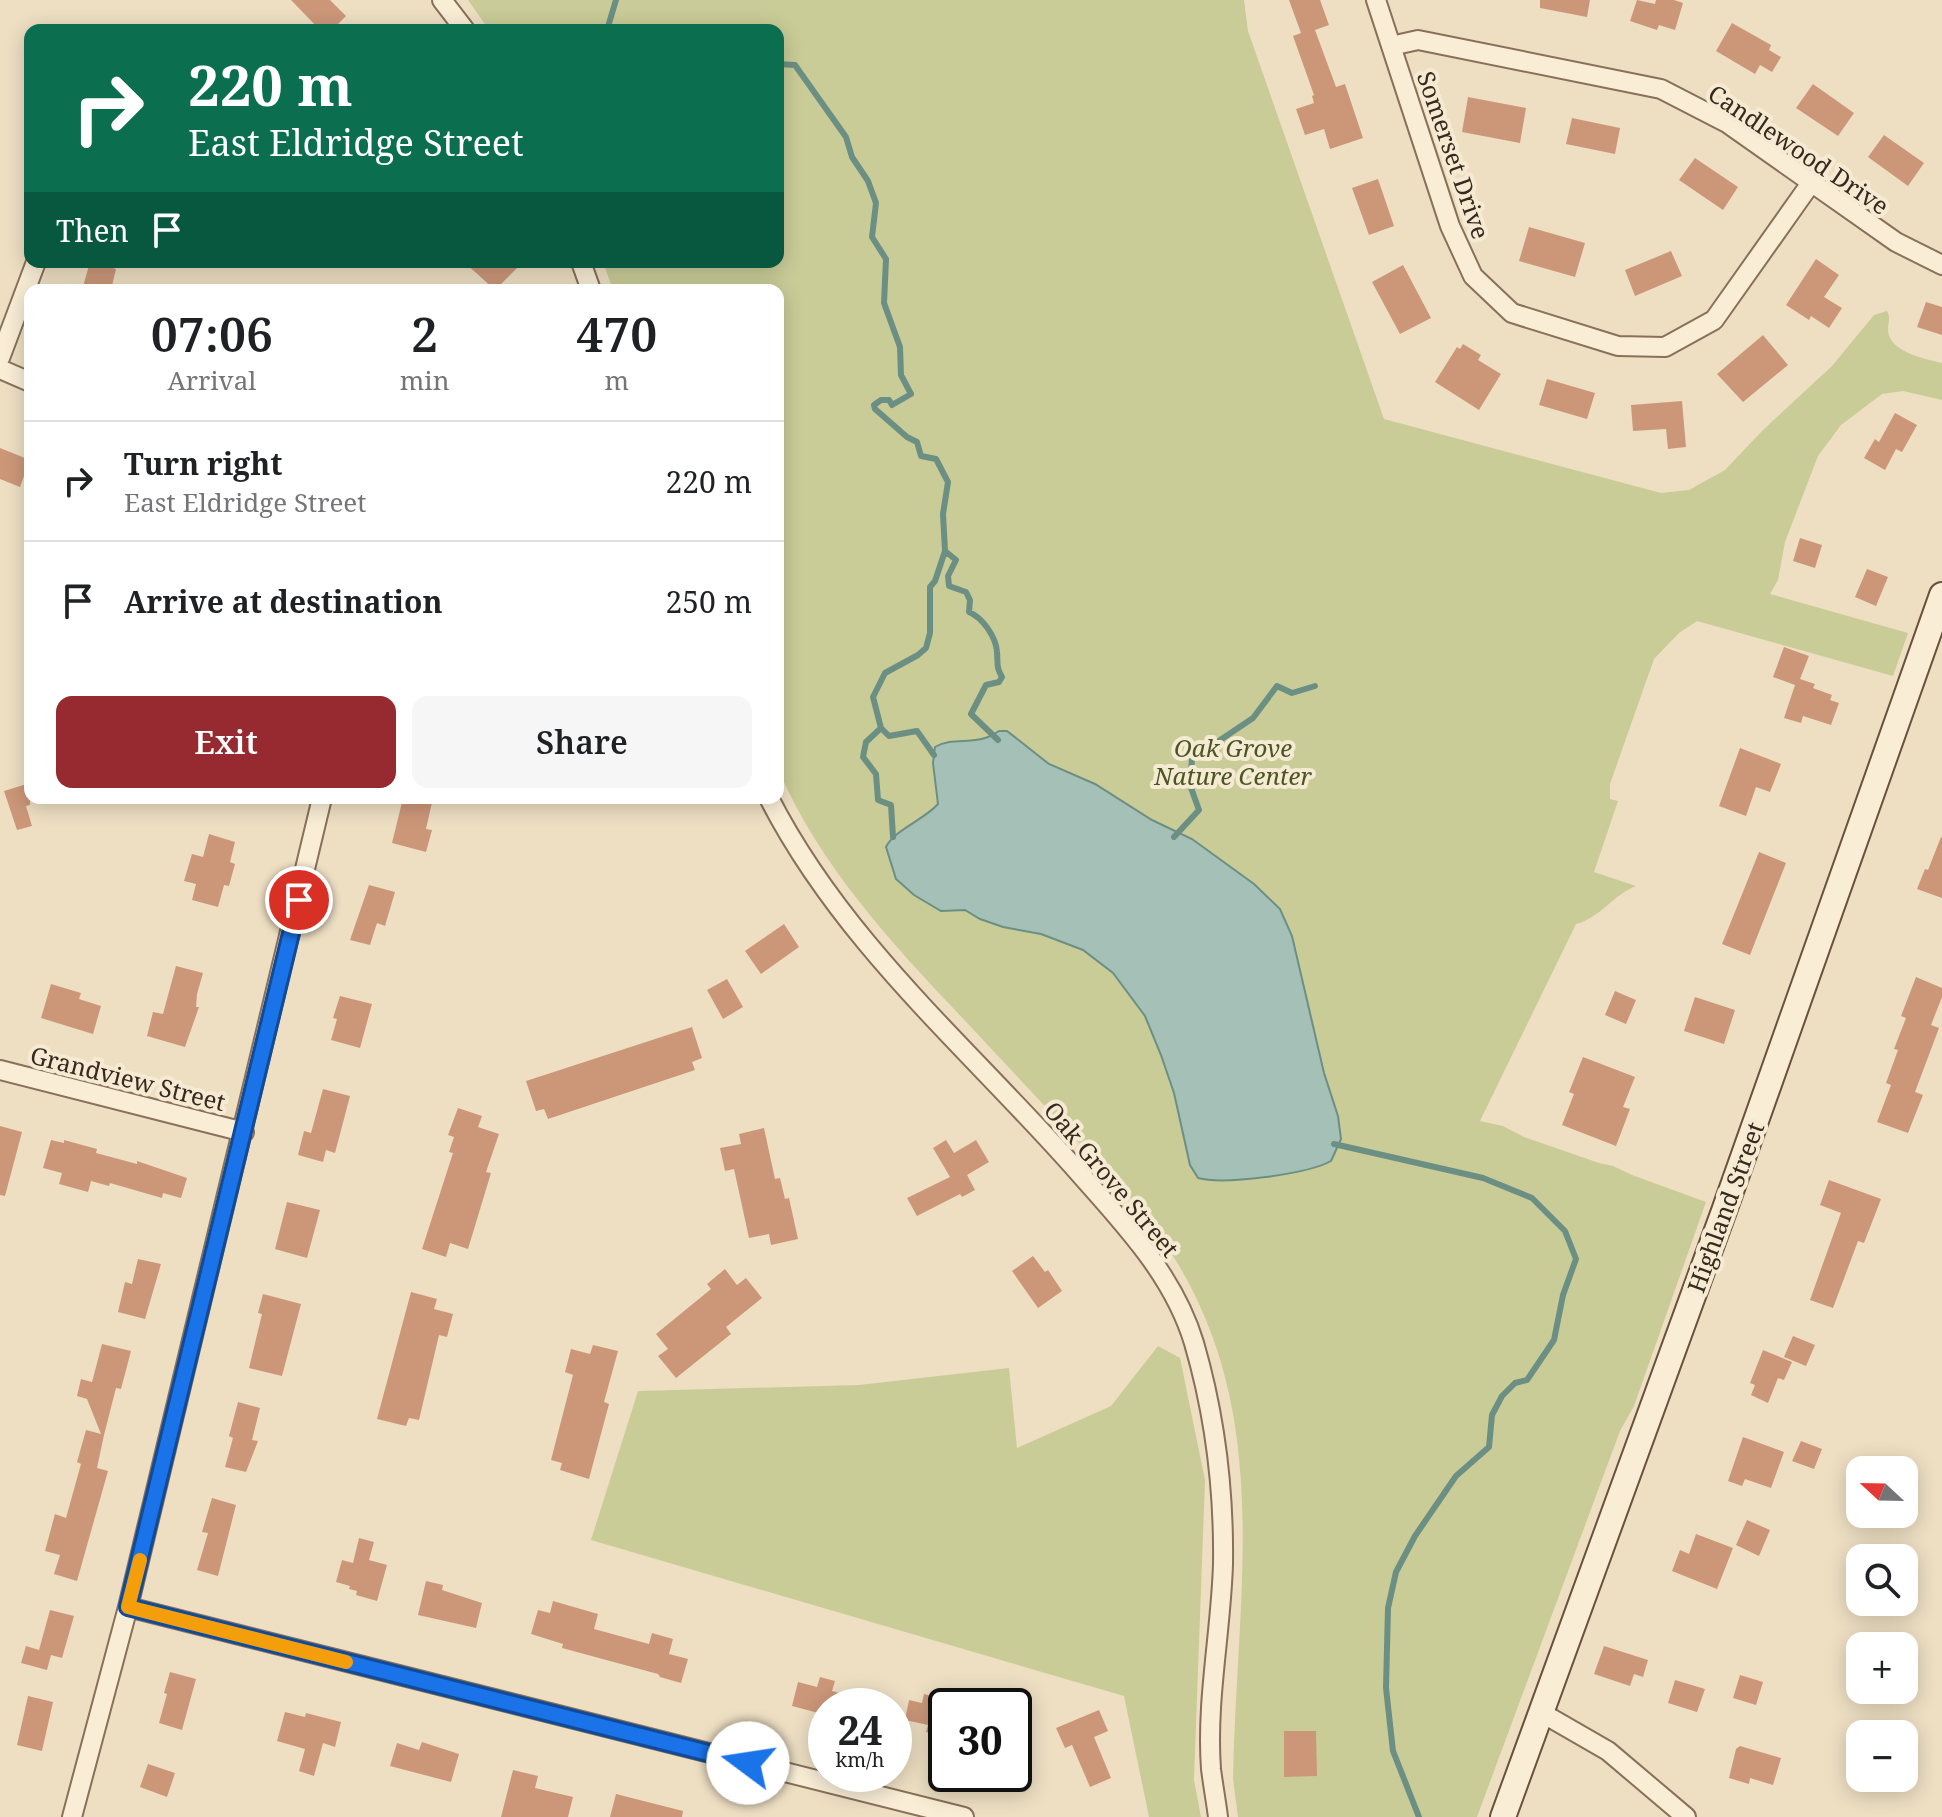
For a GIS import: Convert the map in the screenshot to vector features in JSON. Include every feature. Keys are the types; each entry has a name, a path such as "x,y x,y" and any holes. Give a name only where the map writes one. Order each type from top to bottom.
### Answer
{"main road":[{"name":"Highland Street","path":"1503,1817 1724,1211 1942,595"}],"street":[{"path":"442,0 460,24"},
{"name":"Somerset Drive","path":"1376,0 1450,226 1473,276 1512,313 1618,346 1665,347 1714,320 1811,183"},
{"name":"Candlewood Drive","path":"1391,46 1418,40 1661,89 1727,123 1896,242 1942,265"},
{"path":"0,358 24,294"},
{"path":"0,369 24,379"},
{"path":"72,1817 128,1607 321,804"},
{"name":"Oak Grove Street","path":"772,804 812,873 853,927 1061,1151 1126,1226 1165,1278 1193,1339 1212,1412 1220,1479 1223,1564 1211,1768 1218,1817"},
{"name":"Grandview Street","path":"0,1070 244,1132"},
{"path":"128,1607 964,1817"},
{"path":"1542,1713 1608,1751 1686,1817"},
{"path":"1661,1817 1664,1797"}],"green space":[{"name":"Oak Grove Nature Center","path":"468,0 1244,0 1248,31 1384,419 1661,493 1689,490 1725,470 1832,366 1874,315 1887,311 1890,338 1901,349 1942,363 1942,400 1903,391 1882,394 1841,425 1818,456 1785,542 1778,580 1770,594 1908,633 1893,676 1697,621 1679,633 1654,659 1610,784 1610,799 1618,801 1594,872 1636,886 1592,917 1576,924 1480,1121 1503,1126 1524,1137 1613,1166 1706,1202 1634,1406 1620,1431 1477,1817 1238,1817 1233,1779 1243,1550 1241,1477 1232,1406 1212,1337 1181,1268 1133,1201 916,968 863,906 816,841 784,781 784,284 611,284 605,268 784,268 784,24 485,24"},
{"path":"1158,1346 1180,1358 1205,1480 1194,1780 1201,1817 1149,1817 1124,1696 591,1540 638,1391 859,1385 1009,1368 1017,1448 1111,1406"}],"water":[{"path":"999,731 1007,731 1049,764 1095,784 1152,820 1192,839 1254,884 1280,909 1292,936 1324,1073 1338,1116 1341,1139 1331,1161 1266,1177 1227,1180 1198,1178 1190,1165 1174,1093 1145,1016 1113,973 1083,950 1041,934 1003,927 965,910 941,911 914,895 896,879 886,847 896,835 938,804 933,763 935,747 950,742 982,739"}],"building":[{"path":"291,0 330,0 346,16 338,24 314,24"},
{"path":"1289,0 1320,0 1329,25 1315,30 1336,87 1345,84 1363,138 1330,149 1324,129 1305,135 1296,109 1314,103 1314,95 1293,36 1301,33"},
{"path":"1540,0 1590,0 1587,17 1540,8"},
{"path":"1637,0 1655,4 1656,0 1683,3 1675,30 1659,25 1657,30 1630,21"},
{"path":"1732,23 1771,45 1769,50 1781,57 1772,72 1760,65 1755,74 1716,51"},
{"path":"1813,84 1854,113 1838,136 1796,108"},
{"path":"1468,97 1526,108 1520,143 1462,132"},
{"path":"1572,118 1620,128 1615,154 1566,144"},
{"path":"1884,135 1924,163 1908,186 1868,157"},
{"path":"1695,158 1738,187 1723,210 1679,180"},
{"path":"1378,179 1394,226 1369,235 1352,188"},
{"path":"1529,227 1585,243 1575,277 1519,261"},
{"path":"1671,251 1682,276 1635,296 1625,270"},
{"path":"1816,259 1839,275 1824,297 1842,308 1829,328 1786,305"},
{"path":"1403,265 1431,318 1400,334 1372,282"},
{"path":"88,268 116,269 112,284 84,284"},
{"path":"471,268 517,268 501,284 488,284"},
{"path":"1926,302 1942,307 1942,335 1917,327"},
{"path":"1763,335 1788,365 1743,402 1717,374"},
{"path":"1463,344 1481,355 1478,360 1501,374 1479,410 1435,382 1457,347 1460,349"},
{"path":"1547,379 1595,393 1587,419 1539,405"},
{"path":"1682,401 1686,447 1668,449 1666,429 1633,431 1631,405"},
{"path":"1895,413 1917,425 1902,452 1896,449 1885,470 1864,458 1875,439 1879,442"},
{"path":"0,448 24,458 24,476 20,487 0,479"},
{"path":"1800,538 1822,545 1815,568 1793,561"},
{"path":"1867,569 1888,577 1876,606 1855,597"},
{"path":"1784,647 1809,656 1800,679 1815,684 1813,688 1832,695 1830,700 1839,703 1831,725 1803,716 1801,723 1784,718 1795,685 1773,677"},
{"path":"1740,748 1781,764 1770,792 1756,787 1746,816 1719,806"},
{"path":"24,785 24,804 30,804 26,806 32,826 17,830 4,791"},
{"path":"402,804 432,804 426,829 432,830 426,852 392,843"},
{"path":"209,834 235,842 230,862 235,864 229,886 224,885 218,907 192,900 196,884 184,881 192,854 203,857"},
{"path":"1942,838 1942,898 1917,889"},
{"path":"1759,852 1786,863 1750,955 1722,944"},
{"path":"369,885 395,892 385,926 377,923 370,945 350,940"},
{"path":"784,924 799,947 761,974 745,951"},
{"path":"176,966 203,973 197,994 196,1007 199,1007 185,1047 147,1036 153,1012 163,1014"},
{"path":"1916,977 1942,988 1942,997 1931,1025 1939,1028 1915,1092 1923,1095 1908,1133 1877,1122 1891,1085 1886,1083 1906,1018 1901,1016"},
{"path":"727,979 743,1007 723,1019 707,990"},
{"path":"51,984 81,993 79,999 101,1006 93,1034 41,1018"},
{"path":"1615,991 1636,1000 1626,1024 1605,1015"},
{"path":"340,996 372,1004 360,1048 331,1040 337,1019 333,1018"},
{"path":"1695,997 1735,1010 1724,1044 1684,1031"},
{"path":"692,1027 702,1058 692,1062 695,1070 548,1119 544,1109 536,1111 526,1081"},
{"path":"1583,1057 1635,1077 1623,1107 1630,1109 1616,1146 1562,1125 1574,1094 1569,1092"},
{"path":"323,1089 350,1096 335,1153 326,1150 323,1162 298,1155 304,1131 311,1133"},
{"path":"458,1108 482,1116 478,1127 499,1134 486,1172 491,1173 468,1249 450,1243 446,1257 422,1249 453,1153 449,1152 454,1137 448,1135"},
{"path":"0,1126 22,1132 5,1196 0,1195"},
{"path":"764,1128 775,1179 780,1178 785,1199 789,1198 798,1239 771,1245 769,1234 749,1238 734,1169 725,1171 720,1148 741,1144 739,1134"},
{"path":"51,1140 64,1143 64,1140 97,1149 96,1153 137,1164 137,1161 187,1178 181,1198 163,1193 162,1198 110,1183 109,1186 91,1181 88,1192 59,1184 62,1173 43,1168"},
{"path":"946,1140 954,1153 976,1140 989,1162 967,1175 975,1190 962,1197 960,1194 917,1216 907,1198 950,1177 933,1148"},
{"path":"1829,1180 1881,1199 1864,1243 1858,1241 1833,1308 1810,1300 1841,1213 1820,1205"},
{"path":"287,1202 320,1210 307,1258 275,1249"},
{"path":"1033,1256 1045,1272 1048,1270 1062,1291 1038,1308 1012,1271"},
{"path":"138,1259 161,1264 145,1319 118,1312 125,1282 132,1284"},
{"path":"725,1269 737,1285 746,1278 762,1298 726,1327 731,1334 676,1378 658,1356 668,1349 656,1334 711,1289 707,1284"},
{"path":"411,1292 437,1299 434,1309 453,1314 447,1337 439,1335 419,1420 409,1418 406,1426 377,1419"},
{"path":"263,1294 301,1304 282,1376 249,1368 262,1314 258,1313"},
{"path":"1793,1336 1815,1345 1806,1366 1784,1357"},
{"path":"102,1344 131,1351 121,1389 116,1388 104,1435 97,1468 108,1471 77,1581 54,1574 60,1555 45,1551 55,1514 66,1518 81,1464 77,1462 86,1430 101,1434 87,1399 77,1396 81,1379 92,1382"},
{"path":"593,1345 618,1351 604,1402 609,1404 589,1479 560,1470 562,1463 551,1460 573,1375 565,1372 571,1349 590,1354"},
{"path":"1763,1350 1792,1362 1784,1380 1778,1378 1768,1403 1751,1395 1755,1385 1750,1383"},
{"path":"238,1402 260,1408 252,1440 258,1441 246,1472 225,1467"},
{"path":"1743,1437 1784,1452 1771,1488 1745,1479 1742,1486 1728,1481"},
{"path":"1801,1441 1822,1449 1814,1469 1792,1461"},
{"path":"212,1498 236,1505 218,1576 197,1570 208,1533 202,1532"},
{"path":"1747,1520 1770,1530 1759,1556 1736,1545"},
{"path":"1696,1534 1733,1548 1717,1589 1672,1571 1680,1550 1689,1554"},
{"path":"359,1538 374,1542 369,1560 387,1565 377,1601 356,1595 357,1591 349,1589 350,1586 336,1582 342,1560 353,1563"},
{"path":"426,1581 443,1585 442,1590 482,1603 476,1628 418,1615"},
{"path":"553,1601 598,1614 594,1629 649,1644 652,1633 673,1639 669,1654 688,1659 681,1683 562,1648 563,1644 531,1634 538,1610 550,1613"},
{"path":"50,1610 74,1616 62,1658 51,1655 47,1670 21,1663 26,1646 39,1650"},
{"path":"1604,1646 1648,1660 1643,1677 1634,1674 1630,1686 1594,1674"},
{"path":"170,1672 196,1679 182,1730 159,1723"},
{"path":"1740,1675 1763,1682 1756,1705 1733,1698"},
{"path":"820,1677 835,1681 833,1688 808,1688 808,1710 792,1706 798,1682 817,1687"},
{"path":"1675,1680 1705,1689 1697,1712 1668,1703"},
{"path":"924,1694 928,1695 928,1725 912,1722 912,1701 922,1703"},
{"path":"28,1696 53,1702 42,1751 17,1745"},
{"path":"1099,1710 1108,1731 1094,1737 1111,1778 1090,1787 1072,1745 1065,1748 1056,1728"},
{"path":"285,1712 305,1717 306,1713 341,1722 335,1747 323,1743 314,1776 299,1771 305,1749 277,1741"},
{"path":"1284,1731 1316,1731 1317,1776 1284,1777"},
{"path":"422,1742 459,1754 451,1782 390,1766 397,1743 419,1750"},
{"path":"1740,1746 1781,1758 1773,1785 1750,1778 1749,1784 1729,1778 1736,1749"},
{"path":"148,1764 175,1773 167,1797 140,1787"},
{"path":"513,1770 538,1776 535,1788 573,1797 568,1817 501,1817"},
{"path":"616,1794 683,1811 682,1817 610,1817"}],"waterway":[{"path":"609,24 616,0"},
{"path":"784,64 795,65 846,137 852,157 868,181 876,203 872,237 886,259 884,303 900,347 901,375 911,394 892,405 889,400 881,400 874,405 875,409 917,442 921,456 936,459 948,482 943,514 945,551 930,587 930,633 926,648 885,673 873,697 881,728 889,736 917,731 934,755"},
{"path":"945,551 956,560 948,576 949,586 966,592 970,600 969,612 984,623 996,646 1002,677 999,682 986,685 971,714 998,740"},
{"path":"1174,837 1199,810 1190,785 1192,759 1253,718 1277,686 1292,693 1315,686"},
{"path":"881,728 866,742 863,757 876,774 878,800 891,805 893,837"},
{"path":"1334,1144 1483,1178 1532,1198 1565,1231 1576,1259 1563,1295 1554,1340 1527,1380 1515,1383 1502,1396 1492,1415 1489,1447 1456,1476 1415,1536 1396,1572 1388,1608 1386,1688 1393,1751 1419,1817"}],"slow traffic":[{"path":"140,1560 128,1607 346,1662"}],"route":[{"path":"299,900 128,1607 748,1763"}]}
